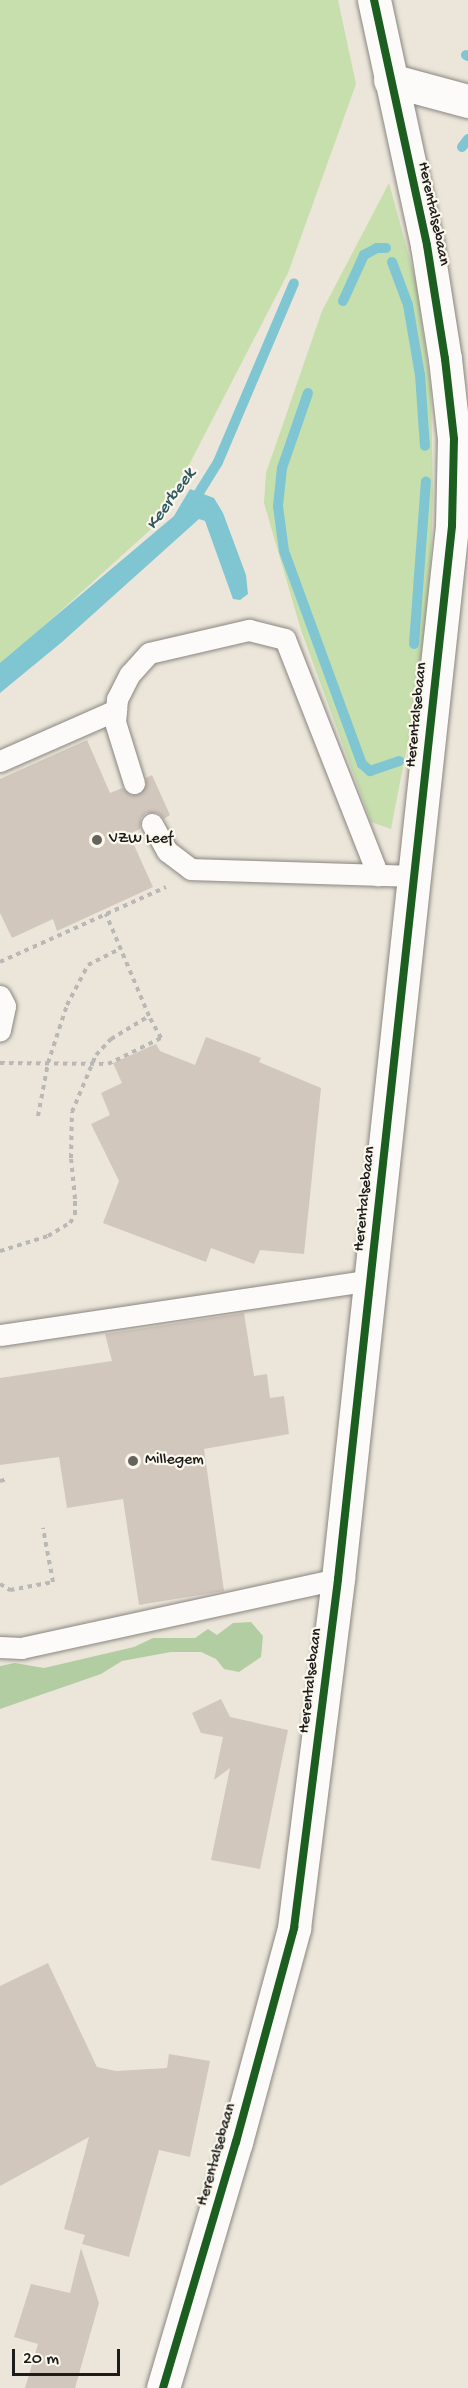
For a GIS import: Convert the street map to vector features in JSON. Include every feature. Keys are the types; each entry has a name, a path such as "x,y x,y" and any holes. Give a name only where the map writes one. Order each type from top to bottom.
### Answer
{"street":[{"name":"Herentalsebaan","path":"163,2388 236,2142 294,1928 338,1579 452,526 454,439 427,245 374,0"},
{"path":"390,80 468,101"}],"lane":[{"path":"135,783 115,722 117,699 130,674 149,653 249,630 285,639 378,875"},
{"path":"0,761 116,710"},
{"path":"152,824 167,851 191,869 414,876"},
{"path":"0,996 5,1006 0,1030"},
{"path":"0,1335 371,1280"},
{"path":"0,1647 21,1648 338,1579"}],"path":[{"path":"0,962 166,887 191,869"},
{"path":"0,1063 108,1064 161,1038 149,1016 106,914"},
{"path":"38,1116 48,1063 67,1005 88,965 121,948"},
{"path":"0,1251 48,1236 70,1223 75,1215 72,1112 93,1063 111,1039 149,1016"},
{"path":"0,1481 7,1479"},
{"path":"0,1584 10,1590 52,1582 43,1528"}],"green space":[{"path":"0,0 338,0 356,84 288,273 160,521 0,666"},
{"path":"389,183 416,282 431,389 433,494 430,584 415,705 391,829 371,822 301,630 264,503 266,473 322,311"},
{"path":"251,1622 263,1636 261,1657 239,1672 224,1669 216,1659 201,1652 171,1652 122,1661 101,1674 0,1709 0,1666 15,1663 44,1668 134,1647 153,1638 195,1638 208,1629 217,1635 233,1623"}],"water":[{"path":"190,489 214,498 223,513 246,575 248,594 240,600 233,599 205,521 199,519 62,642 0,693 0,663 174,516"}],"building":[{"name":"VZW Leef","path":"87,740 110,793 122,788 131,795 138,795 146,786 146,778 152,775 170,815 164,819 158,813 146,813 141,818 140,829 129,834 153,887 57,931 53,919 12,938 0,913 0,779"},
{"path":"206,1037 261,1058 259,1062 321,1088 304,1254 260,1250 254,1264 211,1248 206,1262 103,1223 119,1181 91,1124 110,1115 101,1093 122,1083 113,1063 156,1044 160,1051 195,1065"},
{"name":"Millegem","path":"244,1313 254,1376 267,1374 270,1398 284,1396 289,1434 204,1449 224,1591 139,1605 123,1499 67,1508 59,1457 0,1465 0,1378 112,1361 105,1334"},
{"path":"221,1699 230,1717 288,1730 260,1869 211,1860 230,1768 214,1780 223,1737 201,1733 192,1713"},
{"path":"48,1963 97,2067 116,2071 167,2068 169,2054 210,2061 190,2157 159,2150 129,2257 82,2244 85,2235 64,2229 89,2137 0,2186 0,1986"},
{"path":"81,2248 99,2303 75,2388 25,2388 38,2344 14,2337 31,2284 70,2293"}],"waterway":[{"name":"Keerbeek","path":"462,147 468,139"},
{"name":"Keerbeek","path":"343,301 364,255 377,248 386,248"},
{"path":"392,262 408,305 420,375 425,446"},
{"name":"Keerbeek","path":"192,504 218,462 294,283"},
{"path":"308,393 282,468 278,506 284,551 362,764 370,771 399,761"},
{"path":"414,644 426,481"}],"cycle path":[{"path":"163,2388 236,2142 294,1928 338,1579 452,526 454,439 445,359 427,245 374,0"}],"place":[{"name":"VZW Leef","path":"97,840"},
{"name":"Millegem","path":"133,1461"}]}
